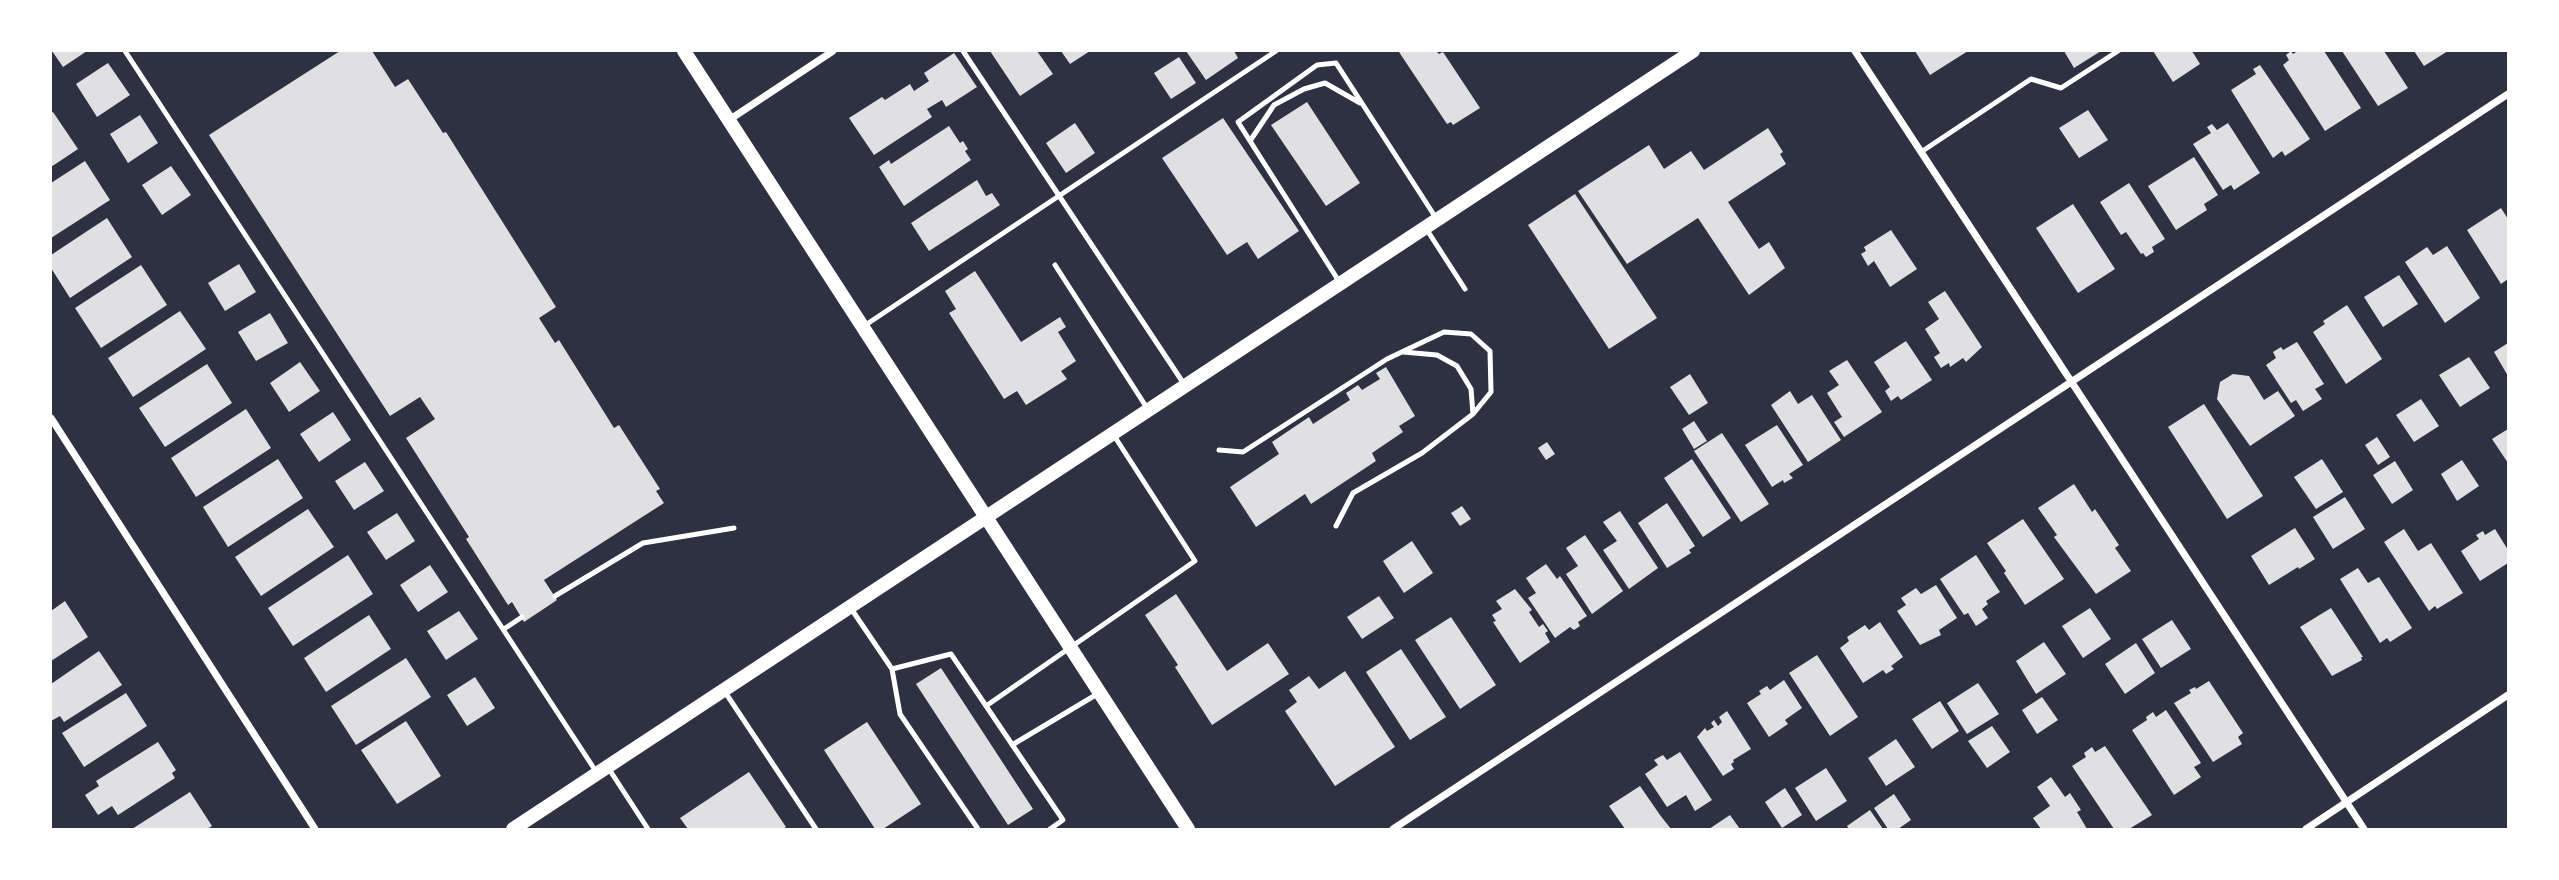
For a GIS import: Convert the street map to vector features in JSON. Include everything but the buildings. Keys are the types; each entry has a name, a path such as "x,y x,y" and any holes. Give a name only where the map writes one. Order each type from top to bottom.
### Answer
{"main road":[{"path":"684,51 1188,829"},
{"path":"513,829 1693,51"}],"street":[{"path":"729,120 833,51"},
{"path":"1855,51 2364,829"},
{"path":"1393,829 2508,94"},
{"path":"51,418 315,829"},
{"path":"2306,829 2508,695"}],"lane":[{"path":"124,51 504,629 602,770 648,829"},
{"path":"963,51 1185,387"},
{"path":"864,326 1276,51"},
{"path":"1921,152 2032,79 2062,88 2118,51"},
{"path":"1341,284 1238,122 1317,65 1336,63 1363,104 1432,224 1465,289"},
{"path":"1250,141 1275,105 1304,89 1325,83 1363,104"},
{"path":"1055,265 1149,411"},
{"path":"1219,450 1243,452 1387,359 1444,332 1471,334 1490,351 1491,392 1473,414 1422,453 1353,493 1336,526"},
{"path":"1403,352 1437,355 1457,366 1471,388 1473,414"},
{"path":"986,706 1070,645 1195,561 1114,434"},
{"path":"555,596 643,542 734,528"},
{"path":"849,606 892,669 900,714 978,829"},
{"path":"504,629 522,617"},
{"path":"892,669 951,654 1063,820 1050,829"},
{"path":"724,690 816,829"},
{"path":"1012,745 1100,692"}]}
